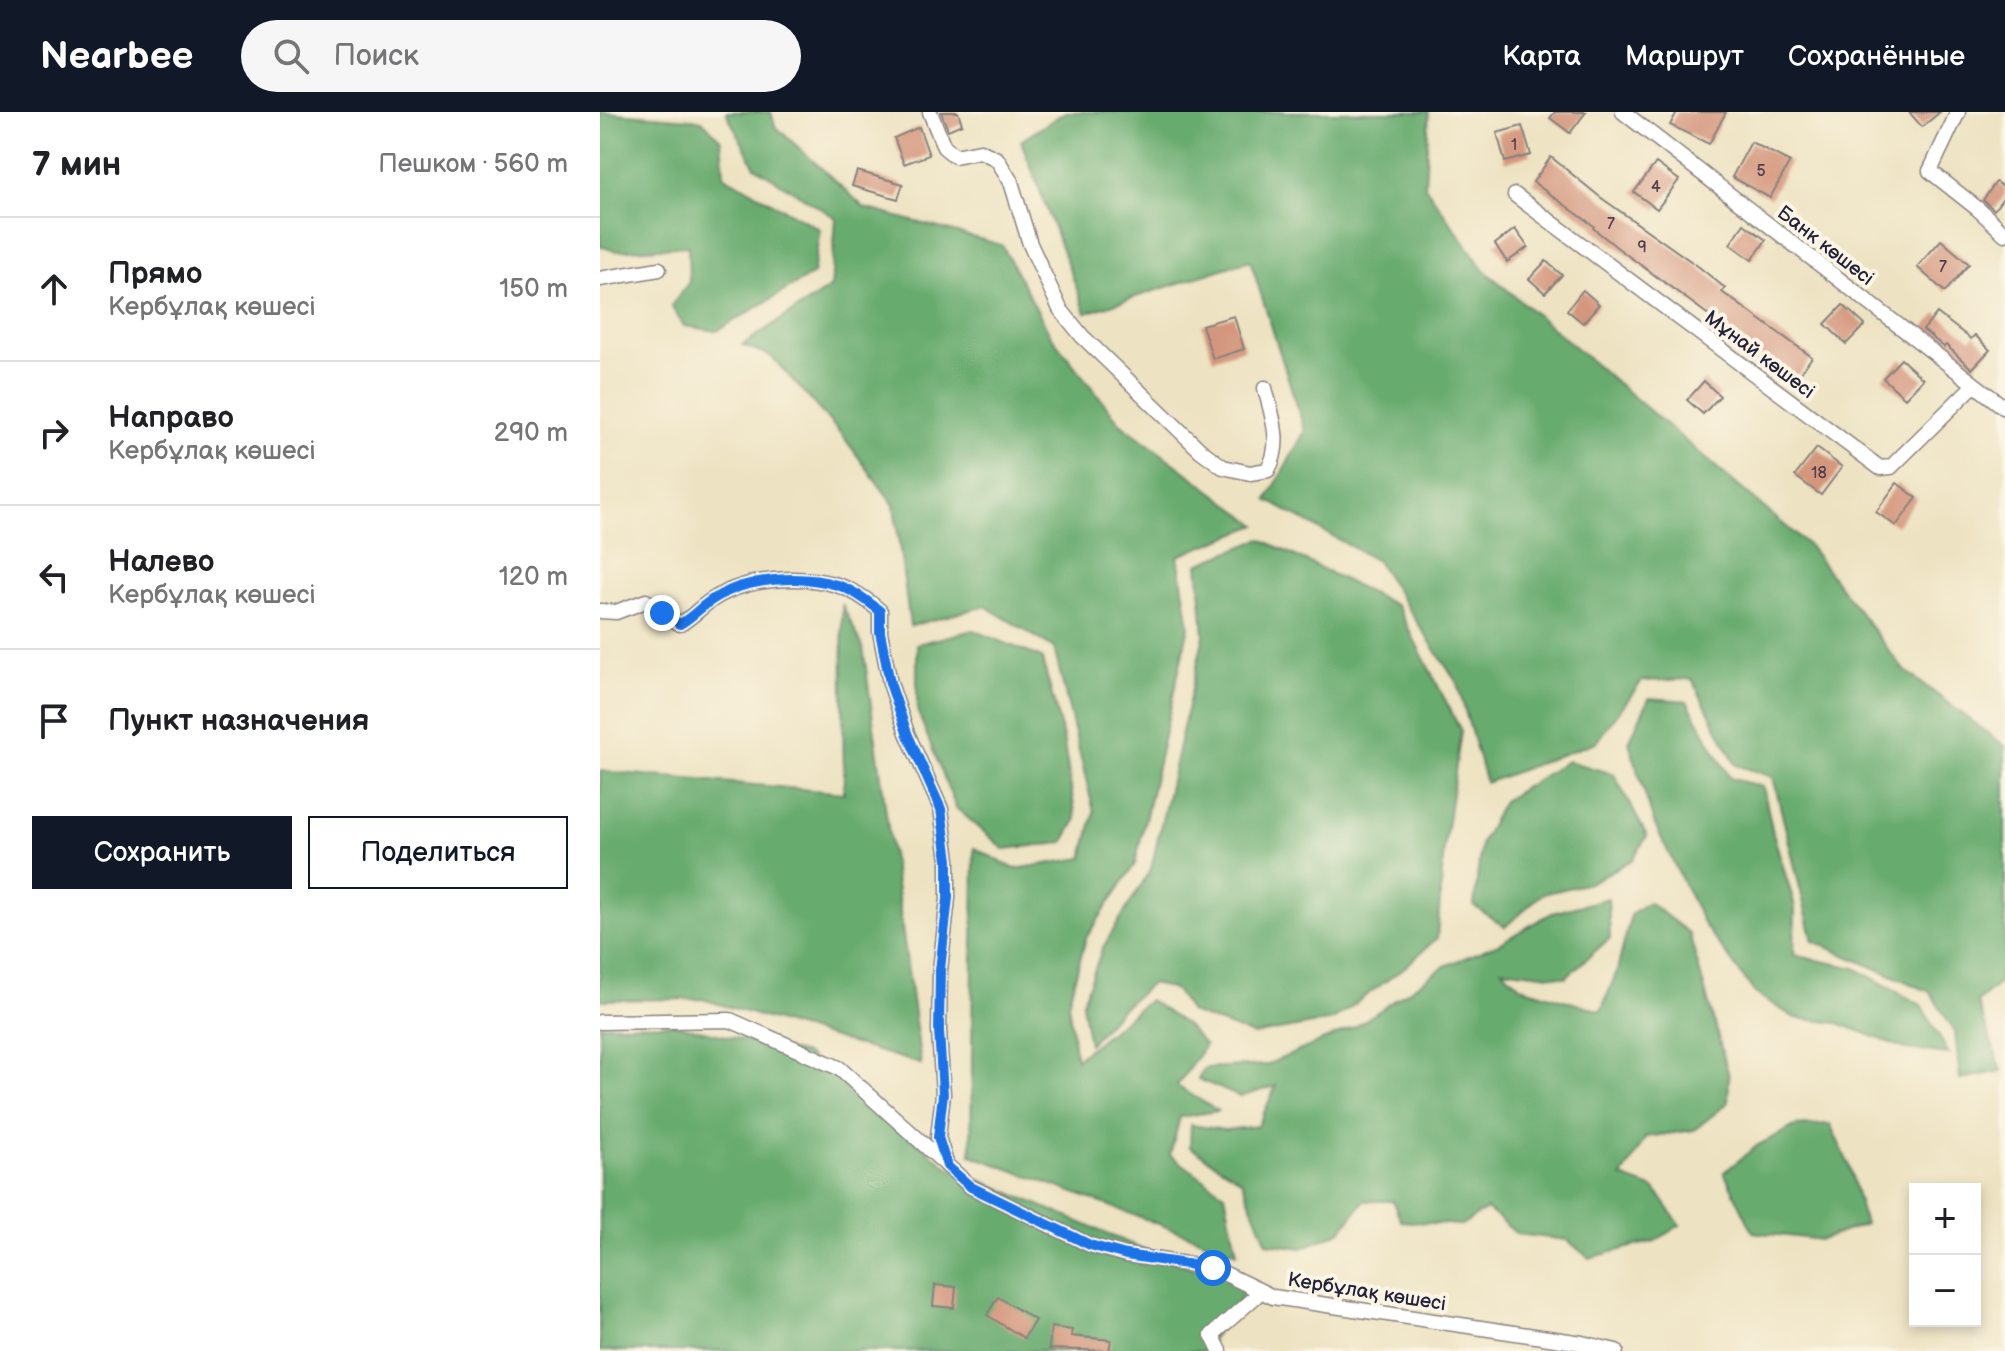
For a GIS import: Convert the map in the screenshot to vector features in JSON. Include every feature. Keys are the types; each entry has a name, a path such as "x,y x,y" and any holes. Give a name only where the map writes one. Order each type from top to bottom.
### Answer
{"street":[{"path":"930,112 944,147 955,156 980,151 997,159 1011,182 1030,244 1060,309 1082,336 1200,450 1223,467 1250,473 1268,470 1277,455 1275,427 1265,388"},
{"name":"Банк көшесі","path":"1623,112 2005,408"},
{"path":"1958,112 1930,171 2005,234"},
{"name":"Мұнай көшесі","path":"1515,195 1880,468 1891,467 1974,385"},
{"path":"600,279 659,269"},
{"path":"600,611 616,612 646,601 680,624 714,598 745,585 796,579 838,585 880,611 880,632 890,683 907,733 941,809 948,860 948,898 940,970 939,1031 943,1094 938,1137 947,1166"},
{"name":"Кербұлақ көшесі","path":"600,1022 730,1020 839,1068 971,1187 1090,1245 1126,1255 1213,1268 1273,1297 1582,1343 1616,1351"},
{"path":"1220,1351 1212,1335 1256,1296 1258,1290"}],"green space":[{"path":"600,112 702,120 721,140 724,176 820,229 813,274 717,331 684,326 671,306 689,282 688,246 615,251 600,246"},
{"path":"726,112 771,112 775,126 865,208 1002,245 1051,336 1120,423 1257,525 1178,556 1189,626 1135,864 1086,938 1068,1003 1076,1059 1149,1000 1186,1025 1205,1045 1177,1086 1218,1111 1180,1117 1170,1155 1225,1194 1237,1253 971,1155 974,848 1015,869 1083,858 1094,812 1054,648 985,606 910,626 894,505 842,435 771,356 742,345 831,287 836,218 755,167"},
{"path":"1065,112 1429,112 1425,186 1484,270 1809,546 1903,669 2005,746 2005,978 1977,1002 2002,1071 1960,1079 1955,1032 1930,992 1813,941 1773,777 1736,765 1692,679 1642,681 1596,742 1486,783 1457,683 1377,561 1267,500 1305,431 1250,260 1086,313 1021,141"},
{"path":"1261,539 1397,606 1461,731 1444,848 1437,938 1405,967 1333,1020 1253,1035 1190,1012 1175,990 1152,983 1121,1009 1089,1044 1082,1004 1102,949 1151,869 1204,635 1198,564"},
{"path":"842,604 863,647 921,1064 702,999 600,1000 600,771 844,793"},
{"path":"973,630 1042,658 1063,737 1076,820 1063,843 1004,849 956,808 917,710 917,644"},
{"path":"1649,698 1687,701 1730,778 1763,787 1795,906 1794,955 1855,968 1921,1005 1949,1054 1906,1049 1838,1023 1795,1018 1755,993 1704,925 1654,823 1629,742"},
{"path":"1567,761 1614,774 1647,836 1632,860 1589,883 1542,894 1505,927 1474,906 1481,844 1503,801"},
{"path":"1608,898 1610,938 1566,977 1502,969 1521,987 1601,1011 1617,971 1631,914 1648,902 1689,933 1729,1076 1728,1103 1694,1130 1646,1137 1622,1177 1655,1189 1680,1225 1655,1241 1589,1258 1567,1240 1517,1234 1487,1209 1461,1225 1401,1221 1393,1201 1364,1201 1340,1232 1302,1248 1267,1243 1242,1181 1190,1147 1191,1125 1225,1130 1258,1126 1276,1086 1240,1097 1198,1079 1205,1068 1266,1065 1355,1027 1445,966 1496,945 1552,913"},
{"path":"673,1024 805,1054 947,1166 1171,1261 1250,1286 1203,1351 600,1351 600,1025"},
{"path":"1830,1124 1849,1165 1865,1224 1821,1240 1753,1232 1724,1172 1758,1145 1795,1126"}],"building":[{"path":"941,112 958,112 962,124 948,130"},
{"path":"1555,112 1586,112 1570,133 1550,118"},
{"path":"1677,112 1726,112 1709,144 1670,125"},
{"path":"1909,112 1940,112 1922,127"},
{"path":"1522,126 1531,155 1505,162 1497,133"},
{"path":"919,127 929,155 904,164 894,138"},
{"path":"1751,142 1790,162 1770,198 1732,177"},
{"path":"1551,157 1600,197 1699,267 1725,288 1722,292 1812,357 1795,381 1746,348 1748,344 1533,182"},
{"path":"1656,163 1679,180 1657,209 1634,192"},
{"path":"857,171 903,184 898,199 852,186"},
{"path":"1996,182 2005,188 2005,195 1994,210 1983,200"},
{"path":"1744,224 1766,240 1752,260 1730,244"},
{"path":"1515,229 1528,247 1507,262 1495,244"},
{"path":"1941,240 1969,264 1945,292 1917,267"},
{"path":"1546,261 1562,275 1545,293 1529,279"},
{"path":"1583,290 1599,304 1583,323 1567,310"},
{"path":"1843,305 1865,325 1846,344 1825,324"},
{"path":"1937,313 1971,339 1975,335 1990,350 1972,369 1946,345 1944,347 1923,330"},
{"path":"1234,316 1244,349 1213,359 1202,325"},
{"path":"1901,359 1923,379 1905,398 1883,378"},
{"path":"1704,381 1720,396 1703,414 1687,400"},
{"path":"1817,448 1842,467 1821,495 1795,476"},
{"path":"1897,483 1917,498 1896,526 1876,512"},
{"path":"935,1285 956,1287 954,1308 933,1306"},
{"path":"998,1297 1035,1320 1024,1338 987,1315"},
{"path":"1051,1327 1072,1330 1071,1336 1111,1340 1109,1351 1049,1349"}],"route":[{"path":"662,613 680,624 714,598 745,585 796,579 838,585 880,611 880,632 890,683 907,733 941,809 948,860 948,898 940,970 939,1031 943,1094 938,1137 947,1166 971,1187 1090,1245 1126,1255 1213,1268"}]}
